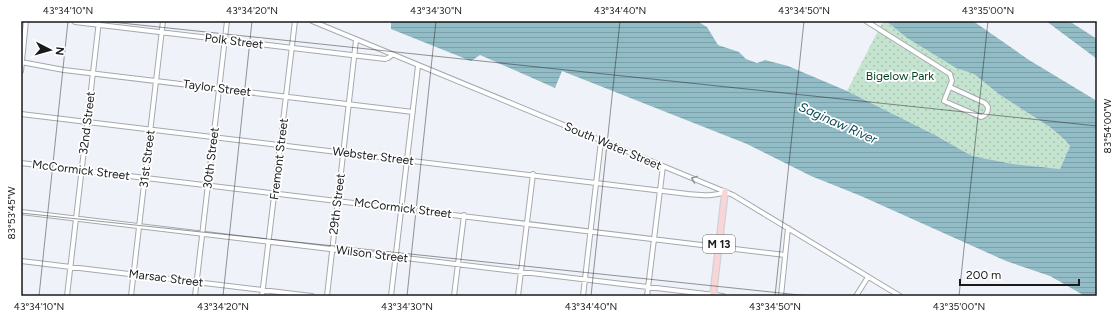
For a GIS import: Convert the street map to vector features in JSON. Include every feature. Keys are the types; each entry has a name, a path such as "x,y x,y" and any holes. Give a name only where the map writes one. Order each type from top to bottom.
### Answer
{"main road":[{"name":"M 13","path":"713,295 725,192"}],"street":[{"path":"21,71 26,21"},
{"name":"31st Street","path":"131,296 164,21"},
{"name":"30th Street","path":"195,296 228,21"},
{"name":"Fremont Street","path":"262,296 295,21"},
{"name":"South Water Street","path":"312,21 733,195 900,296"},
{"path":"866,21 950,74 952,81 944,101 981,117 988,112 986,103 950,87"},
{"name":"Polk Street","path":"75,22 99,23 385,59 392,55"},
{"name":"32nd Street","path":"67,296 99,23"},
{"name":"29th Street","path":"327,296 350,104 356,40"},
{"name":"Taylor Street","path":"21,62 64,70 412,112"},
{"path":"391,296 418,66"},
{"name":"Webster Street","path":"21,114 660,190 706,195 725,192"},
{"path":"583,296 602,141"},
{"name":"McCormick Street","path":"21,163 464,215 785,255"},
{"path":"647,296 663,166"},
{"path":"518,296 533,174"},
{"name":"Wilson Street","path":"21,212 724,296"},
{"path":"454,296 464,215"},
{"path":"781,296 788,228"},
{"name":"Marsac Street","path":"21,261 312,296"},
{"path":"856,296 868,277"}],"green space":[{"name":"Bigelow Park","path":"883,21 886,21 907,38 956,68 974,74 1000,95 1050,127 1070,146 1060,169 1013,164 972,156 935,135 847,91"}],"water":[{"name":"Saginaw River","path":"391,21 697,21 707,27 718,45 739,52 746,59 757,63 765,60 788,66 847,91 935,135 972,156 1013,164 1060,169 1070,146 1050,127 1000,95 974,74 956,68 907,38 886,21 973,21 1029,60 1097,101 1097,296 1085,296 1050,276 1006,261 861,196 811,176 747,144 562,71 555,88 480,55 471,61 391,29"},
{"path":"1046,21 1069,21 1097,39 1097,59"}]}
